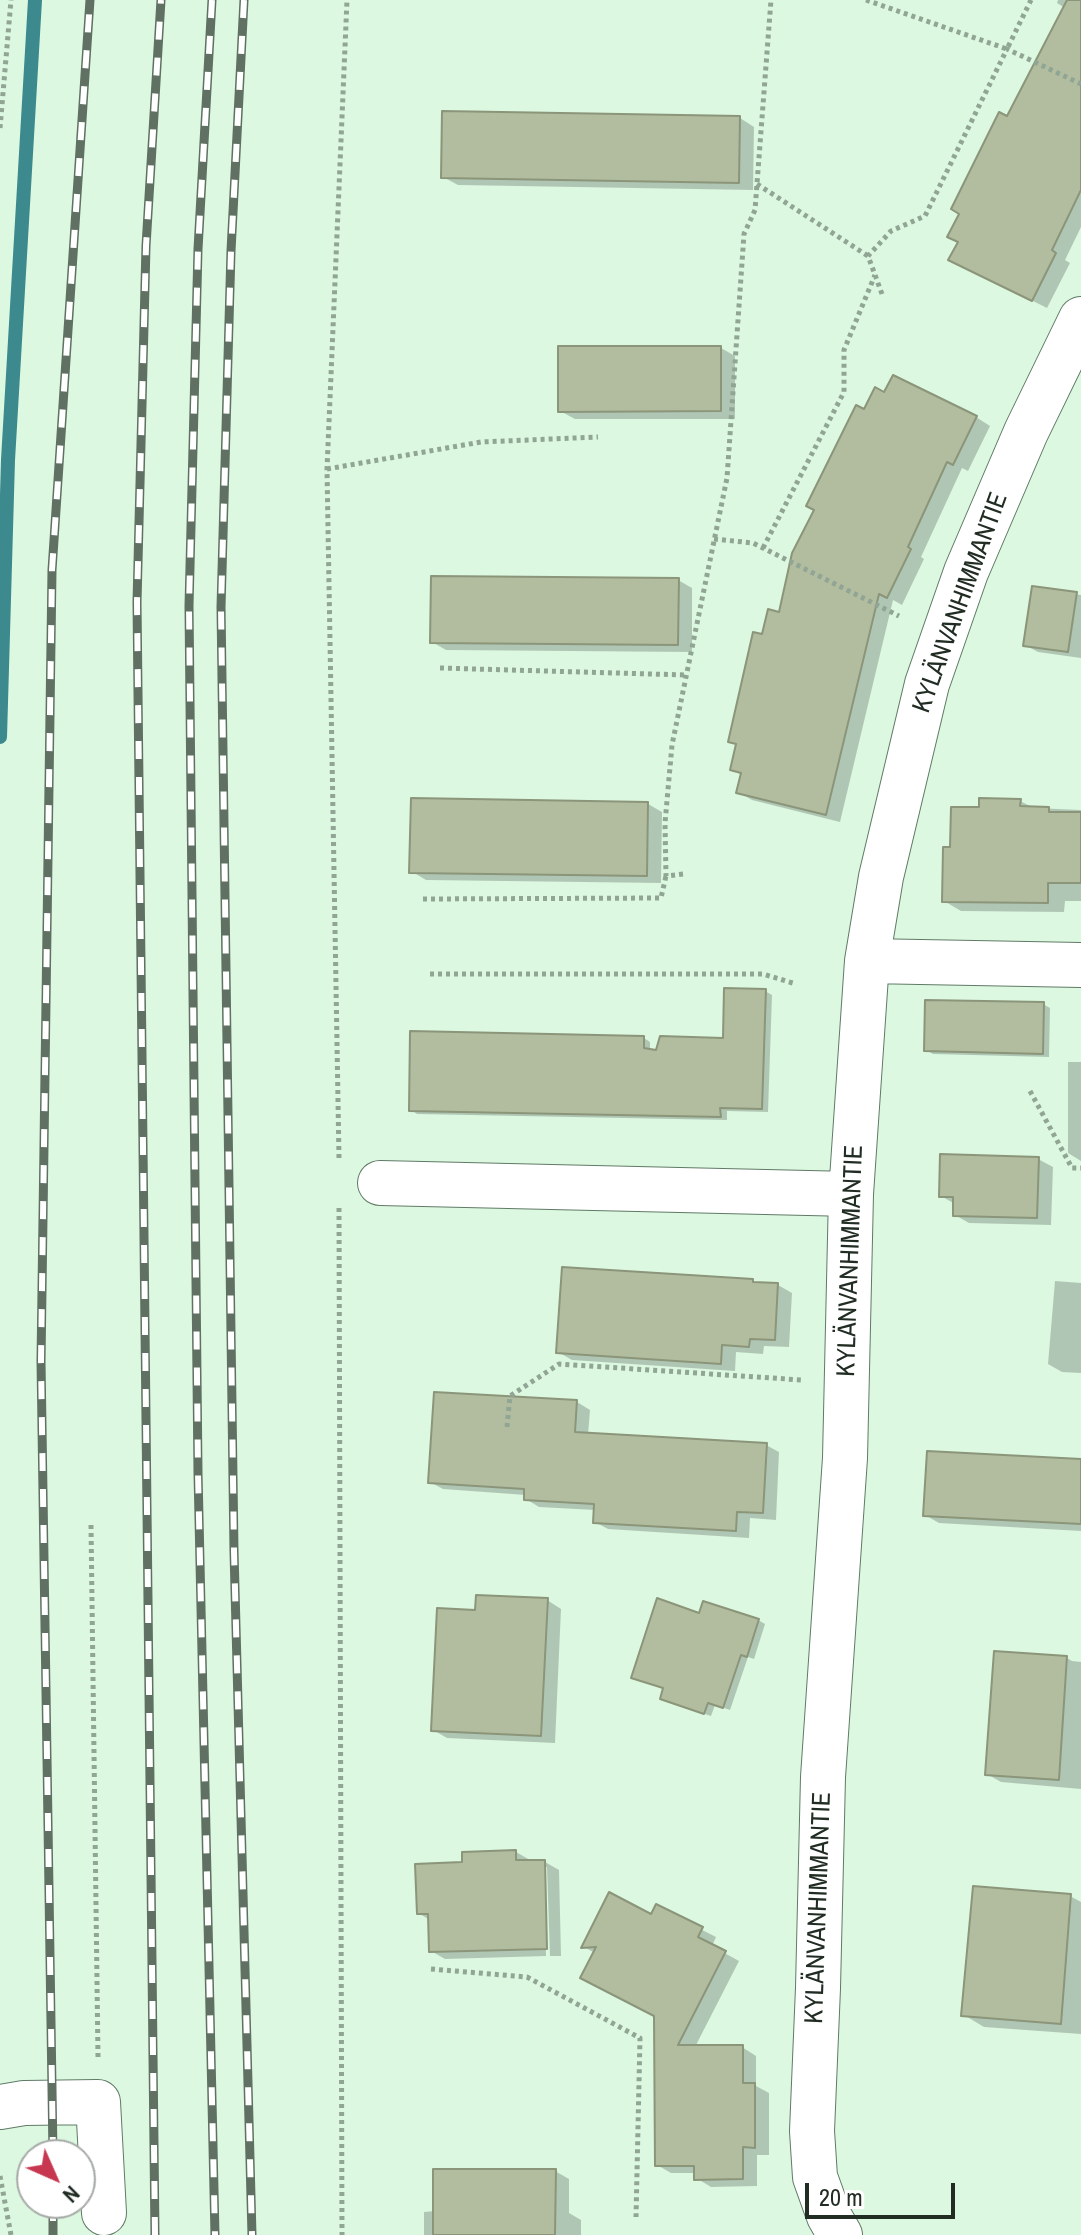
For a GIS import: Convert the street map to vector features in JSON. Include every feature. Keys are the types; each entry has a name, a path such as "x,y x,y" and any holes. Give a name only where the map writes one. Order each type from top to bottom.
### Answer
{"street":[{"name":"KYLÄNVANHIMMANTIE","path":"840,2235 829,2216 815,2177 812,2131 823,1777 845,1458 851,1194 867,961 881,877 927,684 966,572 1026,432 1081,319"},
{"path":"867,961 1081,965"},
{"path":"380,1183 851,1194"},
{"path":"0,2107 24,2103 98,2102 104,2213"}],"path":[{"path":"0,128 11,0"},
{"path":"339,1166 327,469 347,0"},
{"path":"423,899 661,898 666,876 665,823 672,745 727,478 744,234 755,210 771,0"},
{"path":"866,0 1007,49 1081,84"},
{"path":"868,256 891,231 925,216 1031,0"},
{"path":"757,184 868,256 882,294"},
{"path":"763,548 844,392 844,350 875,274"},
{"path":"327,469 481,442 598,437"},
{"path":"714,539 753,543 943,637"},
{"path":"440,668 686,675"},
{"path":"666,876 683,874"},
{"path":"430,974 763,974 796,984"},
{"path":"1030,1091 1072,1168 1081,1168"},
{"path":"339,1196 342,2235"},
{"path":"507,1427 510,1396 559,1364 846,1384"},
{"path":"91,1525 98,2102"},
{"path":"431,1969 527,1977 640,2038 636,2217"},
{"path":"0,2176 11,2235"}],"building":[{"path":"1067,0 1081,0 1081,190 1052,250 1056,253 1032,301 948,260 958,242 947,237 959,214 951,209 999,112 1007,116"},
{"path":"442,111 740,116 739,183 441,178"},
{"path":"558,346 721,346 721,411 558,412"},
{"path":"893,375 977,416 953,465 947,462 887,598 879,594 826,815 736,793 741,773 730,770 736,744 728,742 753,632 762,634 768,609 779,612 792,553 814,510 806,506 856,405 864,409 875,387 884,392"},
{"path":"431,576 679,578 678,645 430,643"},
{"path":"1032,586 1077,592 1068,652 1023,646"},
{"path":"411,798 648,802 647,876 409,873"},
{"path":"979,798 1021,799 1020,806 1049,807 1049,812 1081,812 1081,883 1048,883 1048,903 942,902 943,847 950,847 951,807 979,807"},
{"path":"724,988 766,989 762,1109 720,1108 721,1117 409,1111 410,1031 644,1036 644,1048 656,1050 660,1036 723,1038"},
{"path":"925,1000 1044,1002 1043,1054 924,1051"},
{"path":"940,1154 1039,1157 1037,1218 953,1216 953,1197 939,1197"},
{"path":"562,1267 778,1283 775,1340 750,1339 749,1347 722,1345 721,1364 556,1353"},
{"path":"434,1392 577,1400 575,1432 767,1443 763,1513 737,1512 736,1531 593,1523 594,1504 524,1500 524,1489 428,1483"},
{"path":"927,1451 1081,1459 1081,1524 923,1516"},
{"path":"476,1595 548,1598 541,1736 431,1731 437,1608 475,1610"},
{"path":"657,1598 699,1613 703,1601 759,1619 747,1657 741,1655 723,1708 708,1703 704,1714 660,1699 663,1688 631,1678"},
{"path":"994,1651 1067,1656 1059,1780 985,1775"},
{"path":"516,1850 516,1860 545,1860 547,1949 429,1952 428,1914 417,1914 415,1864 462,1862 462,1852"},
{"path":"973,1886 1071,1894 1061,2024 961,2016"},
{"path":"609,1892 651,1914 656,1904 703,1927 698,1937 726,1951 678,2045 743,2045 743,2083 755,2083 755,2148 743,2147 743,2179 694,2180 694,2166 655,2166 654,2016 580,1978 596,1947 581,1948"},
{"path":"433,2169 556,2169 555,2235 433,2235"}],"waterway":[{"path":"0,737 8,460 35,0"}],"railway":[{"path":"53,2139 41,1361 52,570 90,0"},
{"path":"155,2235 137,602 146,246 161,0"},
{"path":"212,0 198,249 189,606 198,1473 215,2235"},
{"path":"244,0 231,251 221,607 234,1551 252,2235"},
{"path":"53,2219 53,2235"}]}
